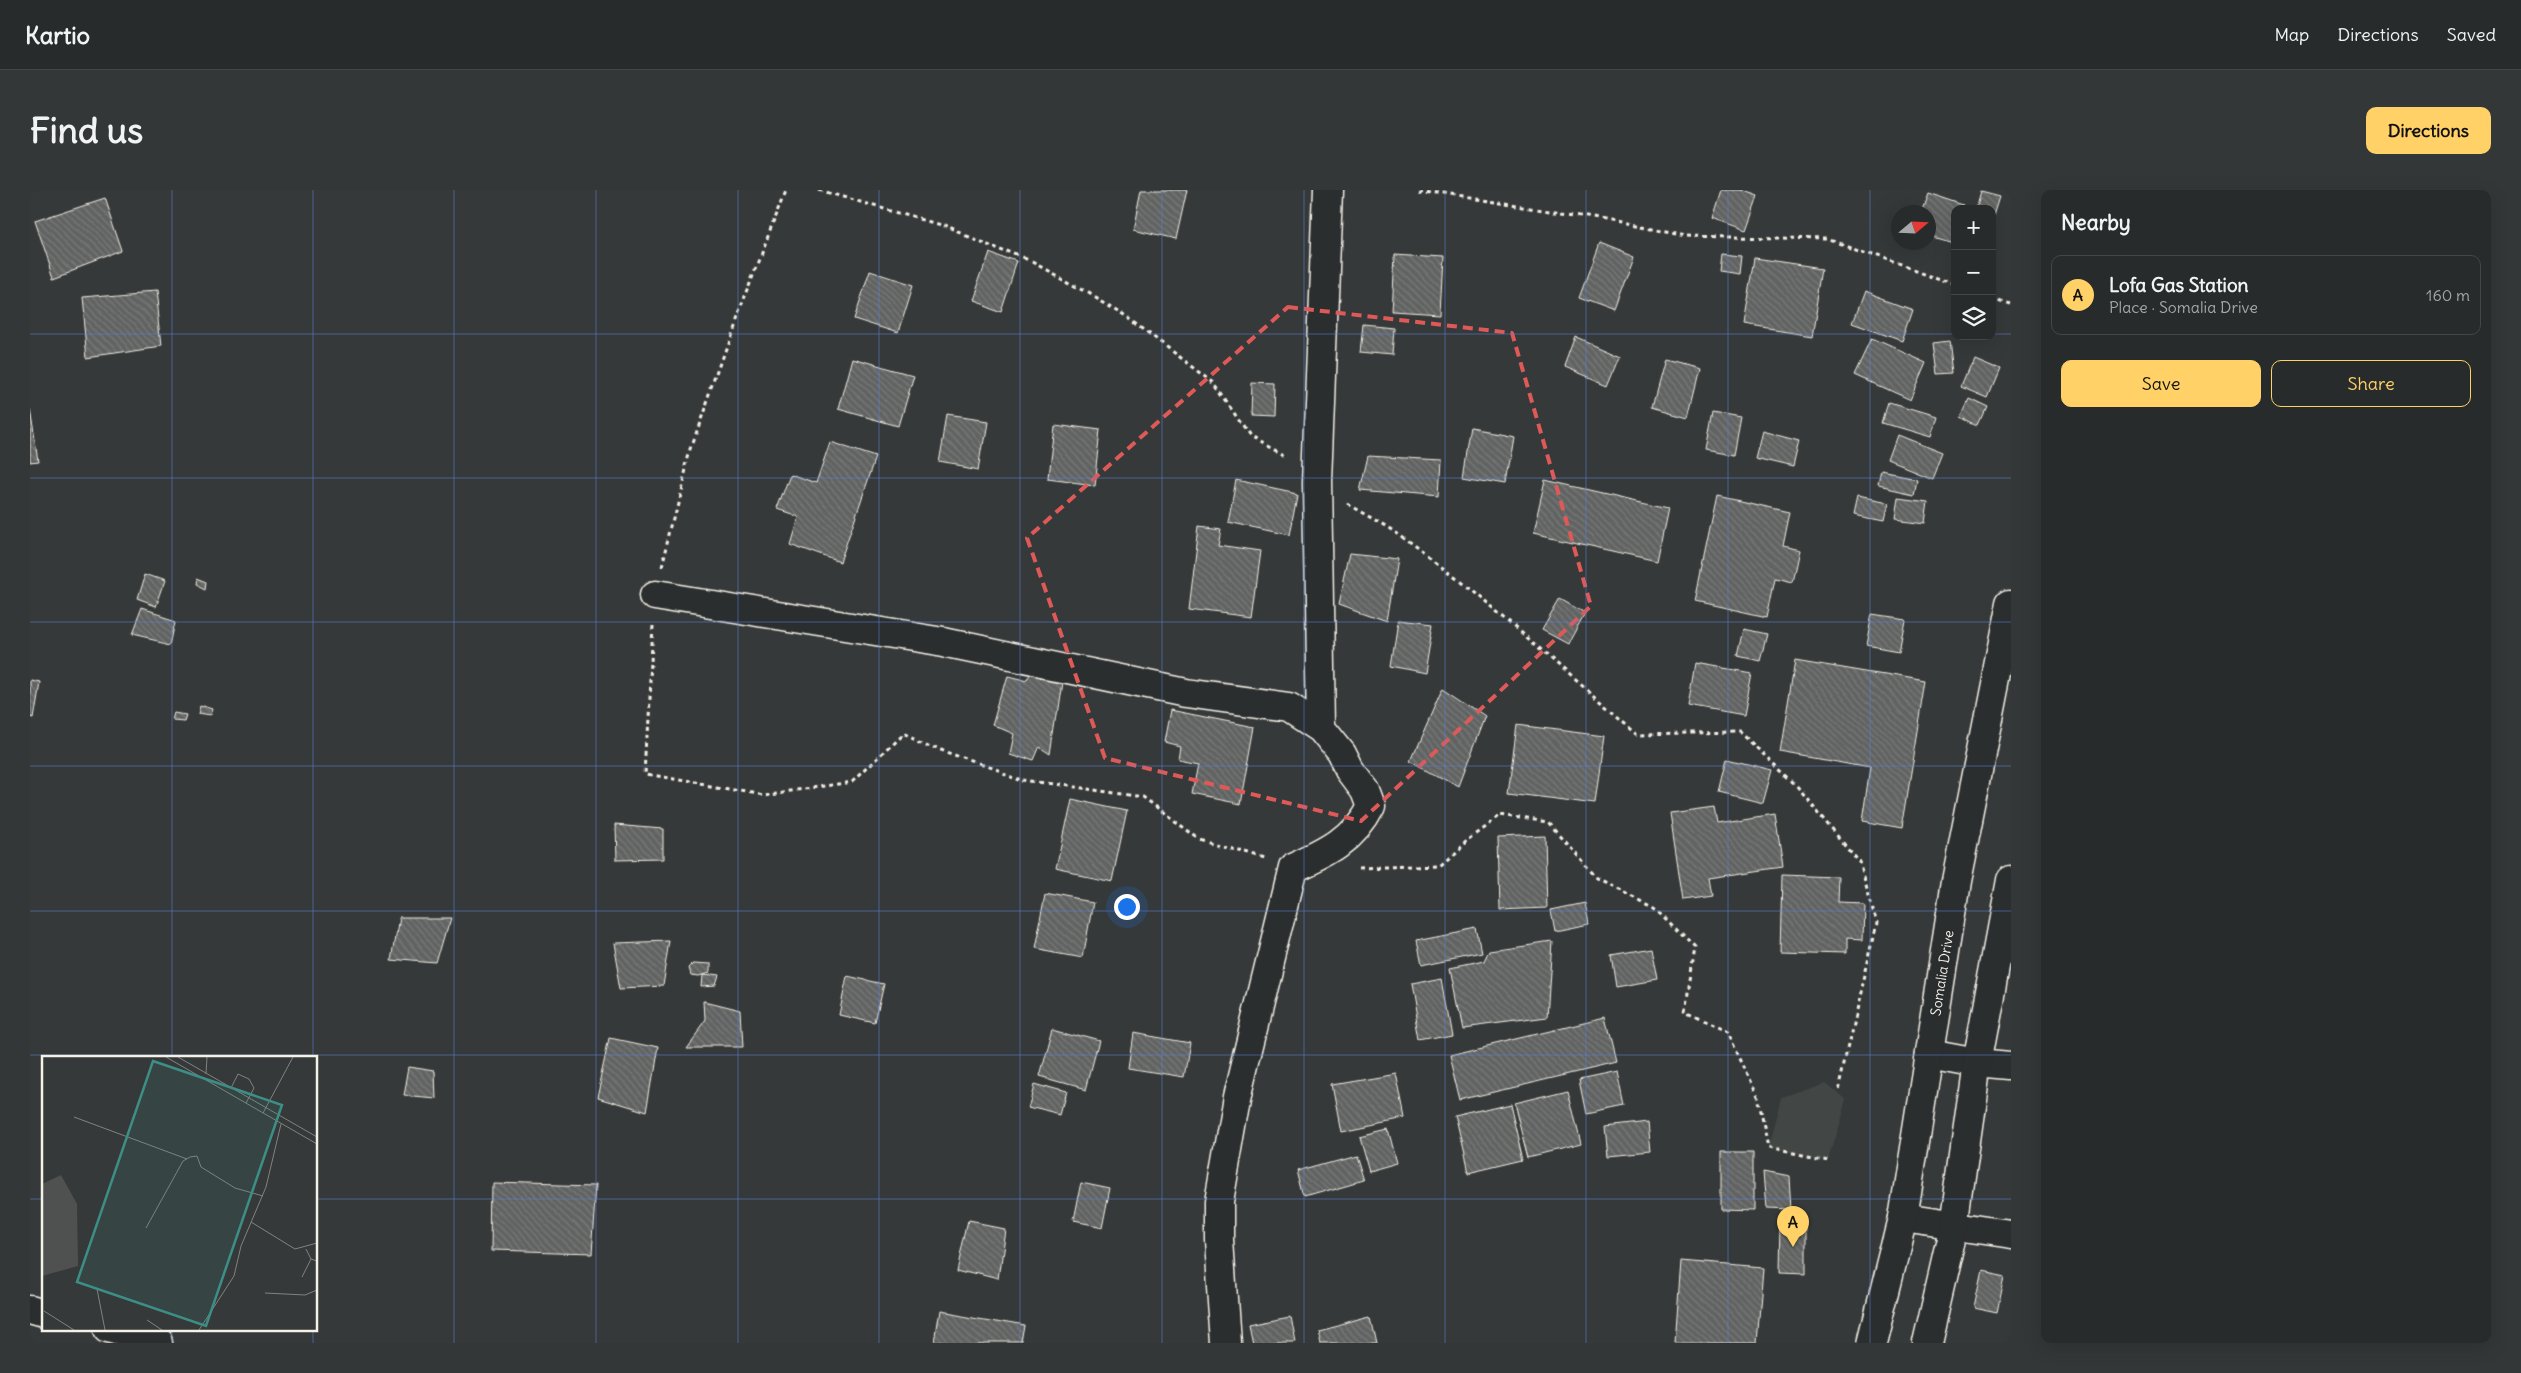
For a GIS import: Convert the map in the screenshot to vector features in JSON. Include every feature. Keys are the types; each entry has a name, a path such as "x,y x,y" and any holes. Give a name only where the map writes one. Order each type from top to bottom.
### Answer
{"street":[{"path":"1321,728 1316,481 1328,190"},
{"path":"655,595 943,642 1186,693 1289,707 1321,728 1342,754 1350,770 1366,790 1371,806 1362,824 1346,840 1320,856 1293,868 1237,1097 1219,1201 1219,1240 1226,1343"},
{"name":"Somalia Drive","path":"1872,1343 1903,1218 1956,881 2011,603"},
{"path":"1927,1343 1954,1226 1977,1063 2010,886"},
{"path":"1929,1054 1977,1063 2011,1066"},
{"path":"1903,1218 2011,1234"},
{"path":"112,1330 158,1343"}],"path":[{"path":"786,190 736,321 691,449 655,595 645,774 763,795 852,782 903,733 941,751 1024,780 1142,797 1199,839 1293,868"},
{"path":"819,190 943,226 1032,262 1126,316 1214,383 1250,436 1289,457 1338,499 1404,538 1530,638 1580,685 1638,734 1740,732 1796,785 1859,861 1876,923 1838,1090"},
{"path":"1419,190 1606,220 1685,236 1827,239 1951,284"},
{"path":"1996,300 2011,306"},
{"path":"1358,868 1438,866 1466,840 1500,815 1548,822 1597,878 1654,907 1695,948 1685,1012 1728,1032 1758,1096 1768,1148 1828,1160"}],"highlighted area":[{"path":"1288,307 1512,333 1591,606 1361,821 1105,758 1027,538"}],"shaded area":[{"path":"1824,1082 1846,1100 1828,1160 1768,1148 1781,1097"}],"building":[{"path":"1141,190 1187,190 1176,239 1133,229"},
{"path":"1721,190 1741,190 1758,196 1746,230 1712,218"},
{"path":"1981,191 2000,196 1996,208 1996,205 1977,205"},
{"path":"1928,193 1964,205 1951,205 1951,242 1936,237 1936,205 1924,205"},
{"path":"105,198 123,251 54,277 35,221"},
{"path":"1599,243 1634,257 1614,311 1579,298"},
{"path":"988,252 1019,263 1003,312 971,301"},
{"path":"1721,254 1742,256 1740,274 1719,271"},
{"path":"1395,255 1443,258 1440,314 1392,311"},
{"path":"1755,258 1823,268 1812,336 1744,325"},
{"path":"870,271 913,285 898,333 854,319"},
{"path":"1864,291 1913,309 1902,341 1852,323"},
{"path":"155,292 161,346 88,357 82,298"},
{"path":"1364,325 1394,328 1392,355 1361,352"},
{"path":"1576,337 1620,356 1608,385 1565,367"},
{"path":"1872,339 1926,363 1910,400 1855,375"},
{"path":"1950,341 1954,373 1938,374 1934,343"},
{"path":"1973,357 1999,368 1987,397 1961,386"},
{"path":"852,358 913,375 898,426 838,409"},
{"path":"1665,359 1700,368 1688,417 1652,407"},
{"path":"1252,383 1275,384 1274,417 1251,416"},
{"path":"1969,398 1988,407 1980,425 1961,416"},
{"path":"1889,403 1936,417 1930,437 1883,423"},
{"path":"30,409 38,461 30,462"},
{"path":"1713,413 1741,418 1734,455 1706,450"},
{"path":"948,416 986,422 978,469 940,462"},
{"path":"1053,424 1101,430 1095,485 1047,479"},
{"path":"1472,428 1513,436 1505,484 1464,477"},
{"path":"1762,431 1799,441 1793,467 1755,458"},
{"path":"1897,435 1942,453 1932,478 1888,460"},
{"path":"830,442 876,457 840,562 790,544 798,517 777,510 790,474 816,483"},
{"path":"1368,456 1441,460 1439,497 1360,490"},
{"path":"1881,472 1917,479 1914,494 1878,486"},
{"path":"1236,480 1297,493 1289,535 1228,522"},
{"path":"1545,480 1668,508 1657,561 1533,533"},
{"path":"1717,496 1790,512 1783,546 1799,550 1792,582 1775,578 1767,617 1695,601"},
{"path":"1898,497 1928,501 1925,523 1895,519"},
{"path":"1857,498 1887,504 1883,522 1853,516"},
{"path":"1199,526 1221,529 1218,545 1260,551 1251,617 1189,609"},
{"path":"1350,554 1397,559 1387,621 1339,604"},
{"path":"145,574 165,581 156,607 137,600"},
{"path":"198,577 208,581 207,588 197,583"},
{"path":"1560,599 1585,613 1568,644 1542,630"},
{"path":"142,609 176,620 171,644 132,635"},
{"path":"1872,614 1905,619 1899,652 1866,646"},
{"path":"1398,620 1433,624 1425,673 1391,666"},
{"path":"1744,629 1767,634 1760,661 1738,656"},
{"path":"1795,660 1926,682 1902,828 1862,821 1870,768 1780,752"},
{"path":"1695,663 1752,673 1744,716 1688,706"},
{"path":"1031,674 1062,681 1051,755 1039,747 1033,761 1008,753 1012,733 993,725 1007,676 1027,681"},
{"path":"30,680 39,682 33,718 30,717"},
{"path":"1443,688 1485,716 1458,787 1411,761"},
{"path":"199,706 212,710 210,716 197,714"},
{"path":"1170,710 1255,727 1241,804 1192,794 1198,763 1178,759 1180,746 1164,742"},
{"path":"174,712 185,714 183,720 172,719"},
{"path":"1518,725 1604,736 1595,804 1509,793"},
{"path":"1727,759 1772,770 1763,803 1719,792"},
{"path":"1070,799 1127,811 1112,881 1055,869"},
{"path":"1714,807 1717,823 1775,814 1783,867 1708,878 1711,896 1683,900 1670,813"},
{"path":"614,825 663,829 663,859 615,860"},
{"path":"1545,836 1547,908 1500,910 1498,838"},
{"path":"1782,875 1839,877 1838,902 1863,903 1862,940 1845,939 1845,954 1780,952"},
{"path":"1045,893 1093,902 1083,958 1034,949"},
{"path":"1585,903 1589,924 1555,931 1551,910"},
{"path":"398,918 450,918 437,963 391,959"},
{"path":"1477,929 1482,953 1421,965 1416,941"},
{"path":"671,941 664,986 621,988 613,943"},
{"path":"1552,941 1547,1017 1462,1028 1450,968 1484,961 1489,950"},
{"path":"1651,948 1657,980 1616,987 1611,955"},
{"path":"693,963 708,964 708,973 698,976 690,975 688,968"},
{"path":"702,975 717,977 714,986 701,987"},
{"path":"847,976 884,984 875,1023 839,1015"},
{"path":"1442,978 1452,1034 1420,1040 1410,984"},
{"path":"704,1002 740,1011 742,1047 686,1047 705,1021"},
{"path":"1605,1018 1616,1063 1460,1100 1449,1055"},
{"path":"1052,1028 1099,1041 1086,1090 1039,1077"},
{"path":"1133,1033 1190,1043 1184,1077 1128,1068"},
{"path":"611,1038 658,1048 647,1112 598,1097"},
{"path":"407,1067 433,1071 434,1098 402,1095"},
{"path":"1617,1072 1624,1106 1586,1114 1579,1080"},
{"path":"1396,1073 1405,1118 1341,1131 1332,1084"},
{"path":"1034,1084 1066,1093 1060,1115 1028,1107"},
{"path":"1568,1090 1581,1144 1528,1157 1514,1103"},
{"path":"1510,1104 1523,1159 1468,1172 1455,1117"},
{"path":"1647,1122 1650,1152 1608,1156 1605,1127"},
{"path":"1388,1129 1397,1163 1369,1171 1359,1136"},
{"path":"1721,1152 1753,1152 1753,1210 1721,1209"},
{"path":"1356,1154 1364,1180 1305,1197 1298,1170"},
{"path":"1763,1172 1789,1177 1791,1210 1766,1209"},
{"path":"492,1182 596,1185 591,1254 491,1251"},
{"path":"1081,1182 1110,1188 1102,1228 1073,1222"},
{"path":"969,1221 1004,1228 997,1280 958,1270"},
{"path":"1780,1221 1806,1222 1806,1274 1779,1273"},
{"path":"1681,1261 1763,1268 1757,1343 1675,1343"},
{"path":"1981,1270 2005,1275 1997,1313 1973,1308"},
{"path":"939,1311 1026,1326 1023,1343 934,1343"},
{"path":"1290,1316 1295,1343 1252,1343 1248,1324"},
{"path":"1371,1316 1377,1343 1320,1343 1317,1330"}],"place":[{"name":"Lofa Gas Station","path":"1793,1247"}]}
